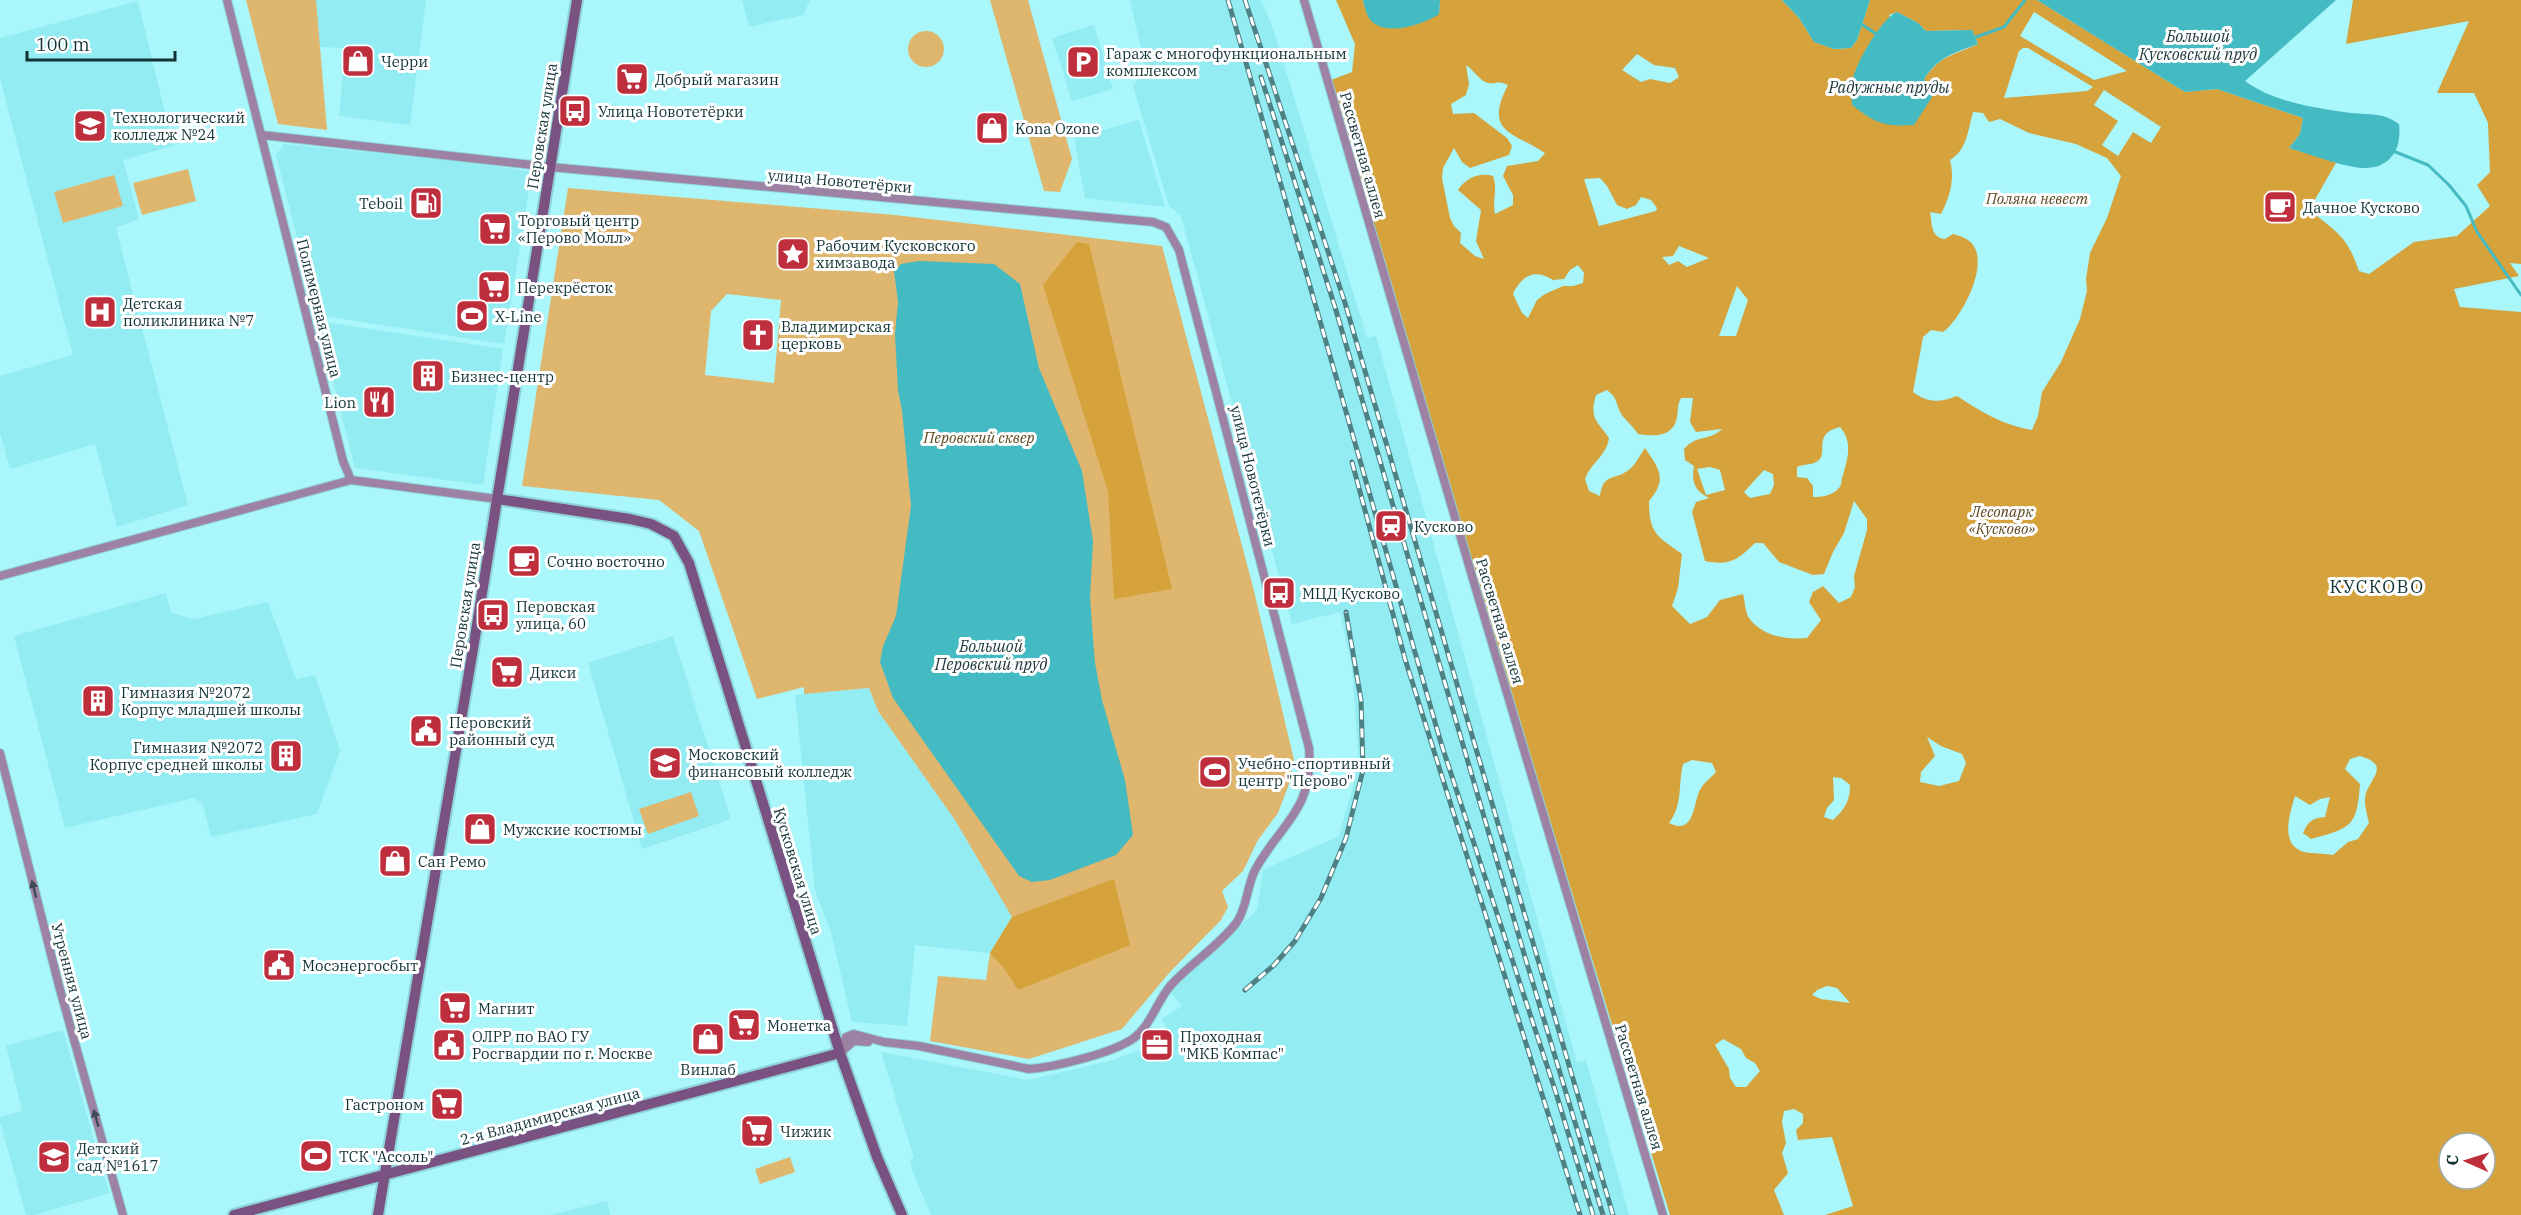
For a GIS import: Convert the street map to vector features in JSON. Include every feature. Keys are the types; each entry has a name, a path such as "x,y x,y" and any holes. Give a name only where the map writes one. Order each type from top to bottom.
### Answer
{"street":[{"name":"Полимерная улица","path":"227,0 343,461 351,480"},
{"name":"Перовская улица","path":"378,1215 577,0"},
{"name":"Рассветная аллея","path":"1304,0 1472,576 1663,1215"},
{"name":"улица Новотетёрки","path":"262,135 550,166 1153,222 1166,227 1179,250 1309,748 1308,781 1303,796 1288,825 1256,869 1238,919 1169,987 1137,1036 1124,1044 1044,1068 1029,1069 920,1046 850,1035 842,1044 840,1053"},
{"path":"0,576 351,480 497,499"},
{"name":"Кусковская улица","path":"497,499 630,519 651,524 674,536 689,563 840,1053 881,1167 902,1215"},
{"name":"Утренняя улица","path":"0,753 59,987 123,1215"},
{"name":"2-я Владимирская улица","path":"234,1215 840,1053"}],"shaded area":[{"path":"316,0 426,0 410,125 339,116 345,48 319,47"},
{"path":"742,0 810,0 803,15 749,27"},
{"path":"1130,0 1261,0 1273,28 1367,338 1376,336 1577,1063 1586,1060 1629,1215 931,1215 913,1172 910,1161 914,1158 881,1052 1028,1080 1113,1060 1170,1036 1162,1019 1182,1006 1170,992 1257,910 1263,870 1339,836 1359,765 1352,668 1340,612 1292,624 1181,216 1169,206 1133,86 1146,69"},
{"path":"138,1 173,146 123,160 139,219 116,228 188,505 117,527 95,444 10,469 0,433 0,376 73,355 0,79 0,38"},
{"name":"Гараж с многофункциональным комплексом","path":"1094,25 1113,89 1072,101 1052,38"},
{"path":"1139,120 1165,207 1085,198 1074,138"},
{"path":"284,144 483,164 532,172 504,344 317,315 276,155"},
{"path":"318,321 503,349 483,485 355,468"},
{"path":"166,593 171,613 194,619 268,602 296,679 315,675 340,751 317,814 211,837 203,804 194,798 65,828 14,636"},
{"name":"Московский финансовый колледж","path":"673,636 731,819 642,849 588,663"},
{"path":"869,688 878,711 955,820 1012,917 990,953 915,945 907,1026 852,1022 831,932 815,891 795,695"},
{"name":"Детский сад №1617","path":"63,1030 109,1193 35,1215 26,1215 0,1122 0,1117 22,1111 6,1046"},
{"path":"607,1201 610,1215 551,1215"}],"green space":[{"path":"246,0 316,0 327,130 278,124"},
{"path":"990,0 1028,0 1072,159 1060,192 1044,191"},
{"name":"Лесопарк «Кусково»","path":"1336,0 1363,0 1374,22 1383,27 1393,28 1416,23 1439,14 1440,0 1782,0 1799,18 1814,42 1834,49 1851,48 1857,40 1870,0 2037,0 2185,92 2217,89 2303,118 2300,134 2289,148 2337,161 2309,210 2345,242 2359,271 2369,274 2414,242 2457,236 2490,206 2477,185 2490,172 2488,123 2474,93 2437,93 2469,21 2346,44 2353,0 2521,0 2521,264 2510,263 2519,276 2454,289 2460,307 2521,312 2521,1215 1825,1215 1853,1206 1832,1137 1798,1140 1796,1130 1803,1123 1803,1114 1794,1109 1784,1111 1782,1122 1786,1143 1782,1153 1788,1173 1774,1190 1784,1215 1670,1215 1493,633 1331,80 1352,72 1355,44","holes":["1897,12 1918,23 1926,31 1972,30 1978,44 1942,60 1924,79 1889,15","2034,12 2127,71 2094,80 2020,36","2023,48 2028,48 2093,87 2087,91 2004,98 2019,51","1637,54 1654,65 1675,68 1679,77 1670,83 1650,79 1641,82 1622,70","1466,65 1486,82 1500,82 1508,85 1501,101 1500,121 1512,134 1545,153 1538,161 1507,166 1503,176 1513,195 1513,205 1495,214 1493,176 1473,177 1458,190 1481,210 1476,241 1484,259 1475,256 1460,243 1461,233 1450,218 1442,178 1443,168 1454,148 1462,162 1470,168 1509,155 1512,146 1507,138 1474,113 1453,114 1451,104 1466,95 1469,84","2104,90 2161,127 2151,143 2133,132 2118,156 2102,145 2118,121 2094,105","1973,112 1983,113 1989,122 2000,119 2029,133 2076,144 2107,158 2121,176 2107,218 2090,253 2086,279 2087,291 2080,319 2061,362 2042,392 2038,416 2032,430 1993,417 1957,396 1934,401 1913,392 1923,337 1931,330 1943,332 1958,316 1971,292 1978,266 1977,254 1973,245 1966,239 1953,234 1945,239 1937,236 1933,230 1930,212 1941,214 1944,208 1952,181 1950,160 1960,151 1966,139","1600,178 1617,205 1627,209 1636,205 1641,197 1651,200 1657,208 1656,211 1599,226 1584,179","1679,246 1709,258 1687,267 1678,261 1669,265 1662,257 1673,256","1578,265 1584,273 1583,283 1563,286 1537,300 1528,318 1522,313 1513,294 1516,288 1524,278 1535,274 1553,280 1564,279 1570,270","1737,286 1748,300 1736,336 1719,336","1607,390 1615,399 1622,415 1638,434 1660,435 1673,427 1681,398 1693,398 1690,422 1696,432 1722,429 1712,436 1693,441 1684,449 1685,460 1694,466 1695,485 1709,498 1696,502 1692,512 1705,561 1727,562 1743,554 1755,543 1763,543 1779,562 1813,575 1824,574 1844,533 1854,501 1867,519 1867,530 1854,576 1855,587 1851,597 1839,603 1823,586 1813,592 1809,602 1821,620 1807,638 1775,636 1761,629 1749,618 1743,594 1720,600 1707,617 1690,624 1672,606 1678,588 1682,554 1661,538 1653,528 1649,501 1660,480 1657,468 1645,448 1630,469 1604,483 1600,496 1589,491 1585,479 1605,450 1609,438 1595,419 1596,395","1840,427 1847,438 1848,456 1839,488 1830,494 1813,497 1813,486 1807,478 1797,477 1797,467 1814,463 1820,459 1826,434","1710,467 1720,470 1725,490 1706,495 1697,469","1764,470 1773,474 1774,485 1770,494 1750,498 1744,492","1927,737 1941,746 1962,754 1966,763 1959,781 1939,786 1920,782 1921,772 1935,756","2360,756 2369,759 2377,767 2365,797 2369,823 2358,839 2348,842 2333,855 2304,852 2296,848 2291,843 2288,828 2295,796 2310,805 2320,799 2330,797 2325,817 2311,821 2303,833 2311,839 2343,828 2354,817 2360,784 2345,769 2350,759","1692,760 1712,763 1716,772 1701,787 1688,822 1678,826 1669,823 1678,802 1683,764","1833,777 1841,778 1850,785 1846,804 1833,820 1824,817 1827,808 1834,800","1827,986 1837,988 1850,1003 1821,999 1812,995","1723,1039 1741,1049 1746,1058 1755,1063 1760,1071 1746,1087 1736,1087 1730,1078 1729,1069 1715,1045"]},
{"path":"926,31 939,36 944,49 939,62 926,67 913,62 908,49 913,36"},
{"path":"188,169 196,201 142,215 133,183"},
{"path":"114,175 123,206 63,223 54,192"},
{"name":"Перовский сквер","path":"568,188 895,215 1162,246 1253,587 1294,760 1289,784 1278,813 1258,840 1243,871 1222,891 1228,907 1221,920 1170,972 1122,1029 1029,1059 930,1041 938,976 986,980 990,953 1012,917 955,820 878,711 869,688 804,694 804,687 757,699 699,531 659,500 522,486","holes":["727,294 781,300 774,383 705,375 711,311"]},
{"path":"1077,242 1089,244 1172,589 1114,599 1108,491 1043,285"},
{"path":"691,792 699,816 648,834 639,809"},
{"path":"1114,879 1130,945 1018,990 1004,968 990,953 1012,917"},
{"path":"790,1157 795,1172 760,1184 755,1169"}],"water":[{"path":"1363,0 1440,0 1439,14 1408,27 1382,27 1370,19"},
{"name":"Радужные пруды","path":"1782,0 1870,0 1857,40 1851,48 1834,49 1814,42 1799,18"},
{"name":"Большой Кусковский пруд","path":"2037,0 2336,0 2245,81 2268,94 2295,103 2376,115 2393,120 2399,124 2399,141 2396,149 2393,155 2381,165 2363,168 2336,163 2289,148 2300,134 2303,118 2217,89 2185,92"},
{"name":"Радужные пруды","path":"1897,12 1918,23 1926,31 1972,30 1978,44 1948,56 1930,71 1924,79 1930,87 1932,97 1914,125 1880,122 1852,105 1851,86 1862,57 1883,24"},
{"name":"Большой Перовский пруд","path":"919,261 994,264 1020,284 1039,368 1082,471 1093,541 1090,598 1095,663 1102,700 1125,780 1133,835 1116,855 1050,880 1032,882 1019,876 893,698 880,662 883,646 896,616 911,506 902,410 898,391 895,334 898,302 894,271 901,264"}],"waterway":[{"path":"1973,38 2004,27 2025,0"},
{"path":"1858,22 1878,35"},
{"path":"2393,151 2428,165 2449,185 2466,206 2477,232 2521,295"}],"railway":[{"path":"1228,0 1441,743 1556,1093 1593,1215"},
{"path":"1245,0 1345,303 1613,1215"},
{"path":"1261,77 1335,307 1603,1215"},
{"path":"1352,462 1405,659 1580,1215"},
{"path":"1245,990 1274,965 1295,941 1321,898 1346,838 1363,770 1361,700 1346,612"}],"place":[{"name":"Черри","path":"358,61"},
{"name":"Гараж с многофункциональным комплексом","path":"1083,62"},
{"name":"Добрый магазин","path":"632,79"},
{"name":"Улица Новотетёрки","path":"575,111"},
{"name":"Технологический колледж №24","path":"90,126"},
{"name":"Kona Ozone","path":"992,128"},
{"name":"Teboil","path":"426,203"},
{"name":"Дачное Кусково","path":"2280,207"},
{"name":"Торговый центр «Перово Молл»","path":"495,229"},
{"name":"Рабочим Кусковского химзавода","path":"793,254"},
{"name":"Перекрёсток","path":"494,287"},
{"name":"Детская поликлиника №7","path":"100,312"},
{"name":"X-Line","path":"472,316"},
{"name":"Владимирская церковь","path":"758,335"},
{"name":"Бизнес-центр","path":"428,376"},
{"name":"Lion","path":"379,402"},
{"name":"Кусково","path":"1391,526"},
{"name":"Сочно восточно","path":"524,561"},
{"name":"МЦД Кусково","path":"1279,593"},
{"name":"Перовская улица, 60","path":"493,615"},
{"name":"Дикси","path":"507,672"},
{"name":"Гимназия №2072 Корпус младшей школы","path":"98,701"},
{"name":"Перовский районный суд","path":"426,731"},
{"name":"Гимназия №2072 Корпус средней школы","path":"286,756"},
{"name":"Московский финансовый колледж","path":"665,763"},
{"name":"Учебно-спортивный центр \"Перово\"","path":"1215,772"},
{"name":"Мужские костюмы","path":"480,829"},
{"name":"Сан Ремо","path":"395,861"},
{"name":"Мосэнергосбыт","path":"279,965"},
{"name":"Магнит","path":"455,1008"},
{"name":"Монетка","path":"744,1025"},
{"name":"Винлаб","path":"708,1039"},
{"name":"ОЛРР по ВАО ГУ Росгвардии по г. Москве","path":"449,1045"},
{"name":"Проходная \"МКБ Компас\"","path":"1157,1045"},
{"name":"Гастроном","path":"447,1104"},
{"name":"Чижик","path":"757,1131"},
{"name":"ТСК \"Ассоль\"","path":"316,1156"},
{"name":"Детский сад №1617","path":"54,1157"}],"district":[{"name":"КУСКОВО","path":"2377,586"}],"park label":[{"name":"Поляна невест","path":"2037,198"}]}
